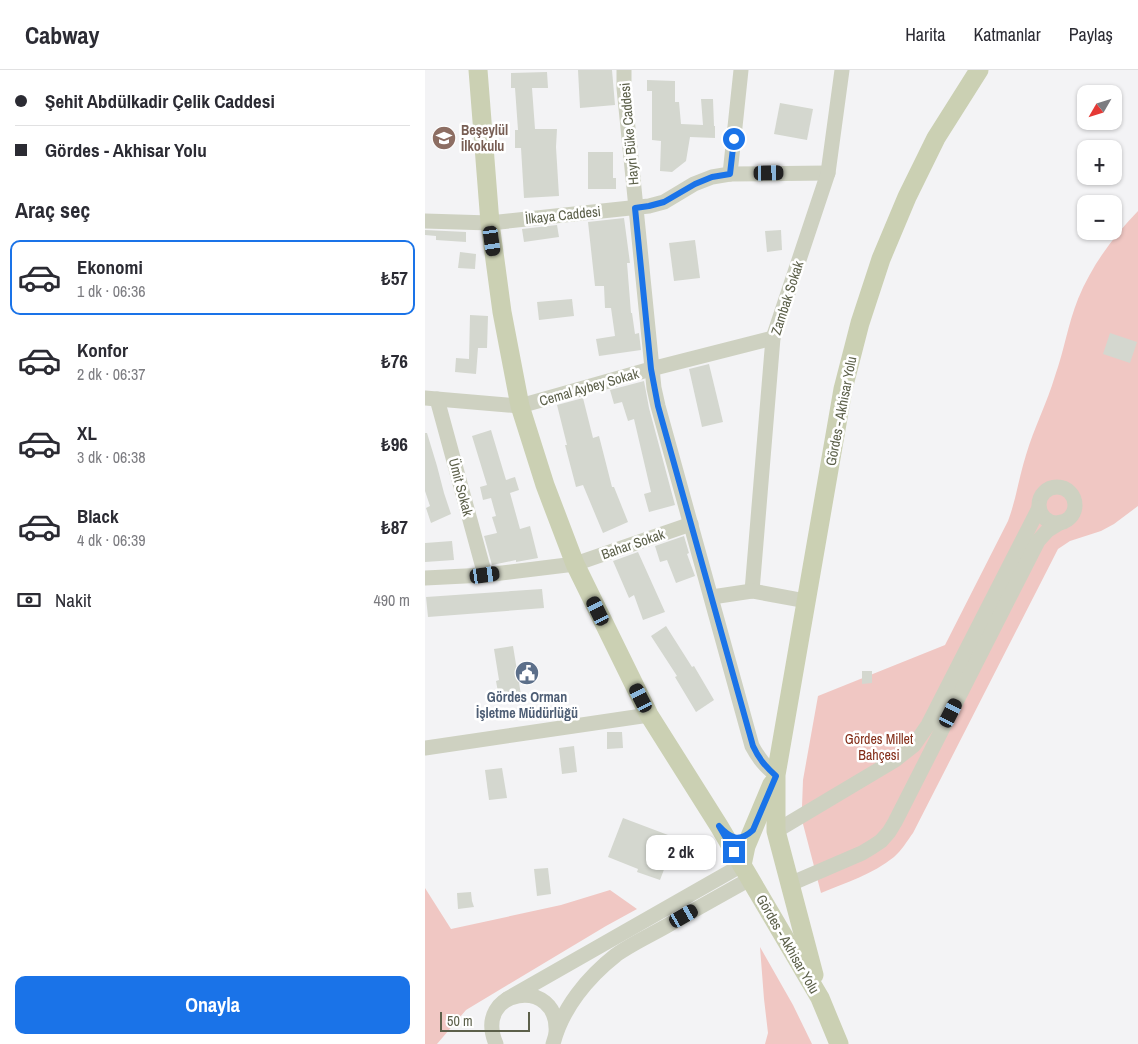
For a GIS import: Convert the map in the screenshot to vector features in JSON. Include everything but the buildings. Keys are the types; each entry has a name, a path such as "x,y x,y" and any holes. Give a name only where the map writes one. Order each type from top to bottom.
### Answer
{"main road":[{"name":"Gördes - Akhisar Yolu","path":"478,70 490,223 502,312 520,406 545,485 575,564 649,715 719,826 820,998"},
{"name":"Gördes - Akhisar Yolu","path":"839,1044 820,998 776,831 776,776 843,388 863,314 881,259 907,197 936,138 979,70"},
{"name":"Gördes - Akhisar Yolu","path":"776,776 746,846 749,878 774,898 780,899 785,897 790,884"},
{"path":"719,826 727,834 736,838 745,836 764,822 771,824 776,831"}],"street":[{"name":"Hayri Büke Caddesi","path":"624,70 624,88 651,369 658,406 753,746 758,757 776,776"},
{"path":"730,174 741,70"},
{"name":"Zambak Sokak","path":"752,591 773,338 828,173 842,70"},
{"name":"İlkaya Caddesi","path":"425,221 490,223 635,208 664,202 695,184 712,177 730,174 828,173"},
{"name":"Cemal Aybey Sokak","path":"520,406 651,369 773,338"},
{"path":"431,399 520,406"},
{"name":"Ümit Sokak","path":"431,399 485,575"},
{"path":"776,831 895,760 914,745 928,725 1039,508 1041,497 1049,489 1055,487 1065,490 1070,494 1073,499 1073,511 1066,520 1048,530 1038,542 889,832 881,841 863,853 790,884"},
{"path":"1039,508 1044,518 1055,523 1061,522"},
{"name":"Bahar Sokak","path":"425,578 485,575 575,564 691,524"},
{"path":"712,597 752,591 806,601"},
{"path":"425,748 649,715"},
{"path":"895,760 904,759 912,762 916,771 916,781"},
{"path":"496,1044 491,1030 493,1014 507,999 749,878"},
{"path":"553,1041 567,1012 581,990 597,971 618,954 749,878"},
{"path":"507,999 517,995 528,995 538,998 547,1004 553,1013 556,1024 553,1041"}],"green space":[{"name":"Gördes Millet Bahçesi","path":"1138,211 1138,506 1101,531 1070,541 1058,549 913,833 894,857 886,863 859,878 821,893 803,824 802,807 803,780 818,696 945,645 1008,521 1026,455 1052,386 1078,299 1104,252 1113,240 1122,240 1122,229"},
{"path":"425,888 451,929 561,905 610,890 637,909 466,1010 437,1044 425,1044"},
{"path":"760,947 793,1005 812,1044 765,1044 768,1033"}],"place":[{"name":"Beşeylül İlkokulu","path":"444,138"},
{"name":"Gördes Orman İşletme Müdürlüğü","path":"527,673"}],"route":[{"path":"734,139 730,174 712,177 695,184 664,202 635,208 651,369 658,406 753,746 758,757 776,776 753,830 749,834 736,838 727,834 719,826 734,852"}]}
